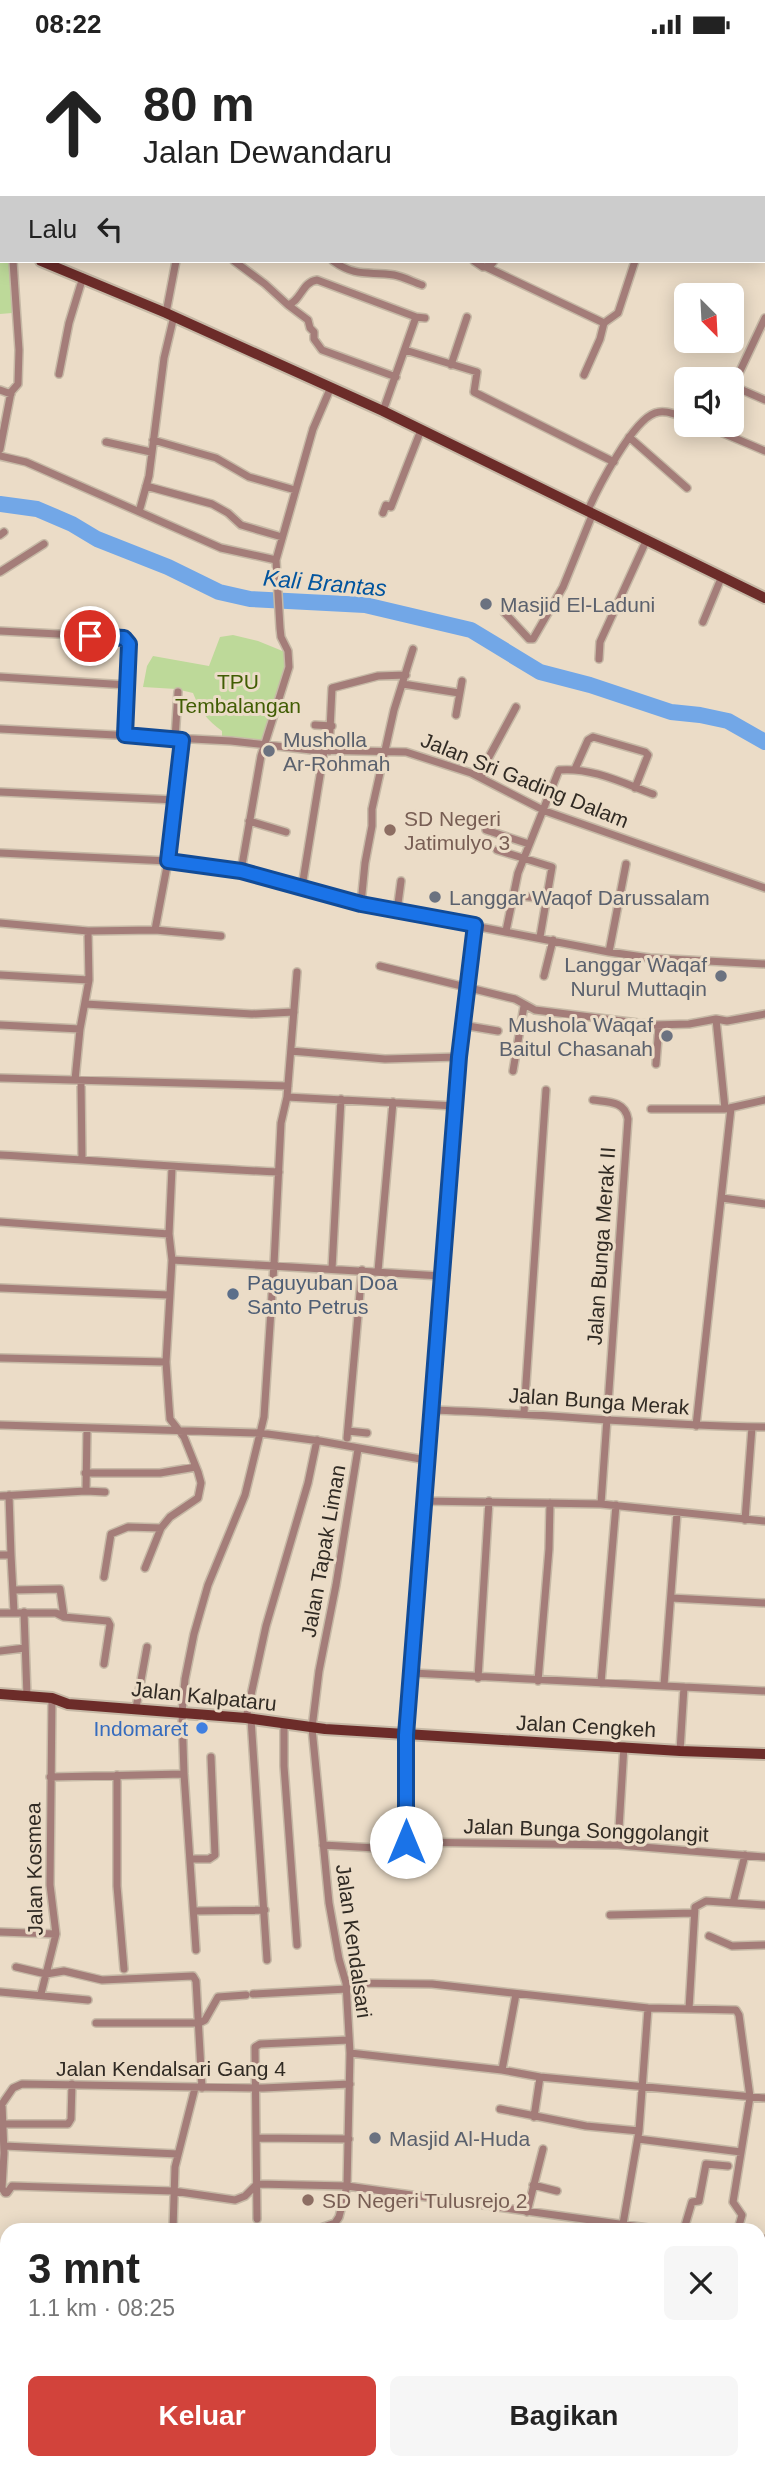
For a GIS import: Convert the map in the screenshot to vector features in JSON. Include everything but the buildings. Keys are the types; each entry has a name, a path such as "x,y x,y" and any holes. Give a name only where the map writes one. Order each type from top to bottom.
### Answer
{"main road":[{"path":"46,263 170,314 383,411 765,598"},
{"name":"Jalan Kalpataru","path":"0,1694 52,1698 68,1704 248,1718 312,1728 406,1735"},
{"name":"Jalan Cengkeh","path":"406,1735 765,1754"}],"street":[{"path":"0,449 10,394 18,385 19,350 13,263"},
{"path":"139,512 153,440 176,263"},
{"path":"237,263 308,320 316,343 322,350 396,377"},
{"path":"336,263 367,275 396,275 422,285"},
{"path":"476,263 604,323"},
{"path":"486,267 491,263"},
{"path":"495,263 498,271"},
{"path":"584,375 604,323 618,313 634,263"},
{"path":"59,374 69,323 83,277"},
{"path":"288,305 295,302 307,283 317,280 425,318"},
{"path":"383,411 416,317"},
{"path":"451,365 467,317"},
{"path":"765,319 733,386 765,400"},
{"path":"405,350 477,372 474,392 614,461"},
{"path":"241,871 264,745 289,667 288,651 282,638 279,617 276,560 313,429 331,387"},
{"path":"0,390 10,394"},
{"path":"504,611 523,634 533,639 562,587 590,512 614,461 629,437 654,413 674,414"},
{"path":"383,513 386,505 391,507 421,430"},
{"path":"629,437 687,488"},
{"path":"732,437 765,451"},
{"path":"153,440 216,458 249,477 295,489"},
{"path":"106,442 151,452"},
{"path":"0,456 26,462 221,548 276,560"},
{"path":"146,486 212,504 241,525 282,537"},
{"path":"599,659 600,642 607,624 647,539"},
{"path":"0,572 44,544"},
{"path":"703,622 723,576"},
{"path":"0,631 124,638 130,647 125,735"},
{"path":"361,904 372,809 394,710 413,649"},
{"path":"302,887 332,726 332,688 378,676 406,675"},
{"path":"0,677 127,685"},
{"path":"456,715 463,681"},
{"path":"403,684 459,693"},
{"path":"155,930 176,800 178,691"},
{"path":"481,778 516,706"},
{"path":"315,725 332,726"},
{"name":"Jalan Sri Gading Dalam","path":"0,729 231,741 326,751 418,754 481,778 543,811 765,888"},
{"path":"575,769 588,740 593,737 645,752 648,755 635,788"},
{"path":"506,931 513,895 529,843 559,770 575,769 653,794"},
{"path":"0,792 176,800"},
{"path":"249,821 286,832"},
{"path":"486,830 529,843"},
{"path":"497,850 552,867 540,937"},
{"path":"0,853 168,861 241,871 361,904 609,952 650,958 754,966 765,964"},
{"path":"609,952 626,864"},
{"path":"397,911 401,881"},
{"path":"513,895 546,899"},
{"path":"0,923 88,931 155,930 221,936"},
{"path":"406,1842 406,1735 426,1460 459,1057 475,925"},
{"path":"82,1159 78,1081 80,1029 89,979 88,931"},
{"path":"544,976 553,940"},
{"path":"380,966 515,999 535,1010 659,1024 689,1024 716,1019 727,1021 765,1014"},
{"path":"196,1950 181,1713 194,1634 208,1585 245,1495 260,1433 267,1384 281,1123 287,1097 297,972"},
{"path":"0,975 89,979"},
{"path":"85,1004 252,1014 294,1013"},
{"path":"513,1071 524,1006"},
{"path":"696,1426 722,1198 728,1108 716,1019"},
{"path":"656,1064 659,1024"},
{"path":"0,1025 80,1029"},
{"path":"462,1025 498,1031"},
{"path":"291,1051 385,1059 459,1057"},
{"path":"0,1078 288,1086"},
{"path":"524,1413 546,1090"},
{"path":"287,1097 455,1106"},
{"path":"332,1269 341,1099"},
{"name":"Jalan Bunga Merak II","path":"593,1100 618,1104 626,1111 628,1119 601,1504"},
{"path":"652,1109 728,1108 765,1101"},
{"path":"378,1271 393,1102"},
{"path":"0,1155 82,1159 172,1168 279,1172"},
{"path":"145,1568 161,1528 170,1517 191,1504 200,1493 201,1483 187,1443 170,1419 166,1362 172,1260 169,1234 172,1168"},
{"path":"722,1198 765,1203"},
{"path":"0,1222 169,1234"},
{"path":"172,1260 441,1276"},
{"path":"362,1271 347,1435 367,1433"},
{"path":"0,1288 169,1295"},
{"path":"0,1358 166,1362"},
{"name":"Jalan Bunga Merak","path":"430,1410 524,1413 696,1426 765,1427"},
{"path":"0,1425 260,1433 317,1440 358,1449"},
{"path":"745,1520 752,1427"},
{"path":"86,1491 87,1429"},
{"path":"267,1960 248,1718 266,1626 308,1483 317,1440"},
{"name":"Jalan Tapak Liman","path":"312,1728 317,1681 358,1449 426,1460"},
{"path":"85,1473 152,1473 196,1467"},
{"path":"0,1496 104,1492"},
{"path":"9,1495 14,1612"},
{"path":"424,1501 601,1504 765,1521"},
{"path":"478,1678 489,1501"},
{"path":"538,1681 550,1503"},
{"path":"601,1683 616,1505"},
{"path":"664,1685 677,1513"},
{"path":"104,1577 111,1534 128,1527 161,1528"},
{"path":"0,1555 11,1555"},
{"path":"13,1590 60,1588 64,1617"},
{"path":"671,1598 765,1603"},
{"path":"24,1612 27,1696"},
{"path":"0,1613 57,1613 64,1617 109,1621 104,1664"},
{"path":"136,1708 146,1647"},
{"path":"0,1651 26,1649"},
{"path":"412,1673 765,1691"},
{"path":"680,1751 684,1687"},
{"name":"Jalan Kosmea","path":"41,1994 56,1934 50,1885 52,1698"},
{"path":"284,1724 284,1766 298,1945"},
{"name":"Jalan Kendalsari","path":"312,1728 329,1903 347,1986 350,2053 347,2186 335,2223"},
{"path":"618,1845 624,1746"},
{"path":"190,1859 209,1859 215,1855 211,1757"},
{"path":"50,1777 184,1774"},
{"path":"117,1776 117,1886 124,1969"},
{"name":"Jalan Bunga Songgolangit","path":"323,1845 393,1849 406,1842 618,1845 765,1857"},
{"path":"733,1903 745,1855"},
{"path":"689,2010 695,1907 701,1902 765,1905"},
{"path":"194,1911 265,1910"},
{"path":"610,1915 694,1917"},
{"path":"0,1932 56,1934"},
{"path":"709,1936 732,1946 765,1945"},
{"path":"16,1968 64,1971 102,1980 194,1977 199,2023 199,2088 178,2154 173,2191 173,2223"},
{"path":"96,2023 199,2023 205,2020 218,1997 347,1986 432,1983 648,2008 737,2011 750,2097 733,2202 742,2215 740,2223"},
{"path":"0,1992 88,2000"},
{"path":"502,2070 516,1994"},
{"path":"623,2223 639,2135 648,2008"},
{"path":"257,2219 258,2138 254,2051 257,2045 349,2040"},
{"path":"350,2053 502,2070 540,2077 765,2098"},
{"path":"534,2117 540,2077"},
{"path":"3,2124 68,2124 71,2119 72,2084"},
{"name":"Jalan Kendalsari Gang 4","path":"1,2104 17,2086 72,2084 255,2088 350,2084"},
{"path":"1,2104 2,2188 5,2193 12,2186 173,2191 235,2200 248,2194 257,2184 347,2186 615,2223"},
{"path":"500,2109 741,2152"},
{"path":"258,2138 349,2139"},
{"path":"527,2212 543,2149"},
{"path":"3,2151 178,2154"},
{"path":"686,2223 692,2202 699,2201 706,2165 709,2163 728,2167"},
{"path":"533,2185 557,2191"}],"green space":[{"path":"0,263 10,263 12,313 0,314"},
{"name":"TPU Tembalangan","path":"233,635 285,652 287,664 261,742 222,737 222,731 205,715 193,693 143,687 147,666 153,656 209,666 220,637"}],"waterway":[{"name":"Kali Brantas","path":"0,504 37,509 72,524 97,539 168,567 219,592 250,599 365,605 471,630 540,672 590,685 671,712 728,721 765,742"}],"place":[{"name":"Masjid El-Laduni","path":"486,604"},
{"name":"Musholla Ar-Rohmah","path":"269,751"},
{"name":"SD Negeri Jatimulyo 3","path":"390,830"},
{"name":"Langgar Waqof Darussalam","path":"435,897"},
{"name":"Langgar Waqaf Nurul Muttaqin","path":"721,976"},
{"name":"Mushola Waqaf Baitul Chasanah","path":"667,1036"},
{"name":"Paguyuban Doa Santo Petrus","path":"233,1294"},
{"name":"Indomaret","path":"202,1728"},
{"name":"Masjid Al-Huda","path":"375,2138"},
{"name":"SD Negeri Tulusrejo 2","path":"308,2200"}],"route":[{"path":"90,636 124,638 129,644 125,735 182,740 168,861 223,867 361,904 475,925 459,1057 426,1460 406,1735 406,1842"}]}
